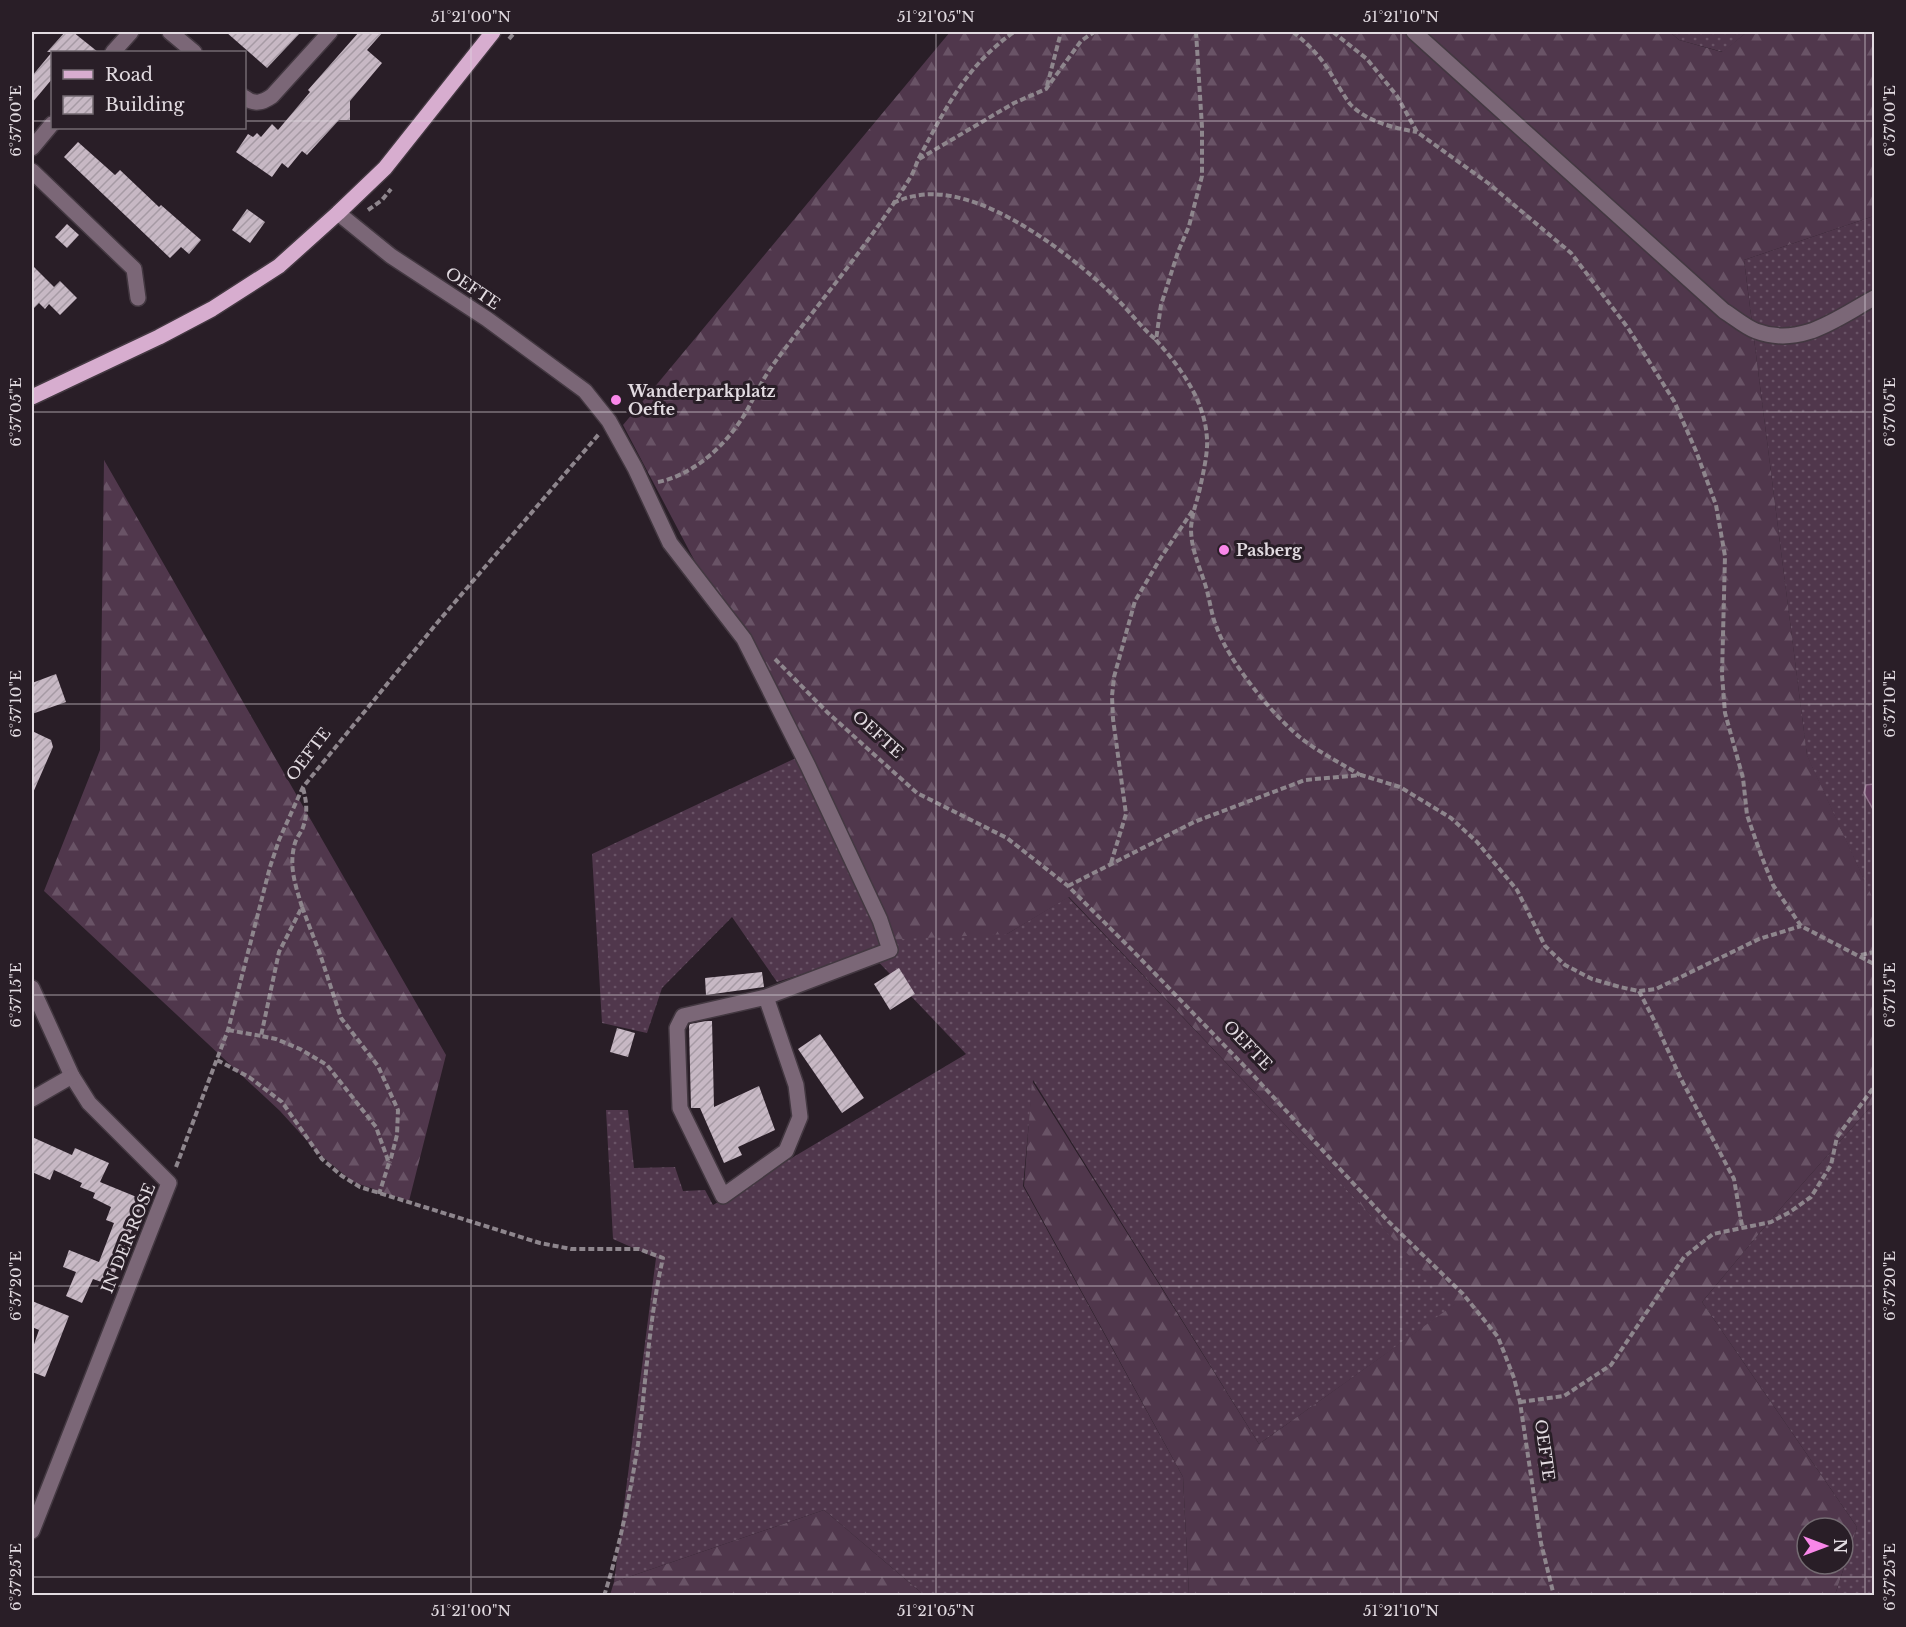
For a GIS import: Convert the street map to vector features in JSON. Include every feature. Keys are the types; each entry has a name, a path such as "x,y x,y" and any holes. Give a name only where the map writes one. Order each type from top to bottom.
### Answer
{"main road":[{"path":"32,398 212,309 279,266 385,168 493,32"}],"street":[{"path":"170,32 193,51"},
{"path":"246,97 256,103 272,96 330,32"},
{"path":"1414,32 1724,311 1755,331 1782,337 1812,332 1875,298"},
{"path":"32,148 51,125"},
{"path":"32,171 134,269 138,298"},
{"name":"OEFTE","path":"338,213 391,256 487,319 585,391 609,422 670,543 744,639 808,766 876,910 890,950 766,997"},
{"name":"IN DER ROSE","path":"32,988 72,1076 89,1102 169,1183 32,1531"},
{"path":"766,997 796,1085 800,1117 786,1150 723,1196 680,1108 678,1028 683,1016 766,997"},
{"path":"32,1099 72,1076"}],"path":[{"path":"642,485 662,482 682,474 706,460 729,435 742,418 774,363 834,286 911,176 918,159 966,77 996,45 1014,32"},
{"path":"1046,88 1061,32"},
{"path":"918,159 1014,103 1046,88 1081,41 1094,32"},
{"path":"1156,340 1161,304 1189,226 1202,176 1202,127 1196,32"},
{"path":"1293,32 1321,59 1351,105 1372,120 1396,129 1417,132"},
{"path":"1333,32 1366,59 1397,96 1417,132 1488,183 1571,253 1628,328 1674,401 1696,451 1718,515 1725,556 1722,685 1725,712 1743,778 1747,815 1773,885 1801,926 1875,964"},
{"path":"893,203 916,195 942,195 962,199 1002,213 1051,243 1083,270 1116,299 1178,364 1198,401 1207,440 1200,488 1193,509 1191,529 1194,554 1205,584 1216,628 1227,649 1275,713 1302,739 1361,775 1400,787 1450,818 1477,842 1517,890 1545,946 1565,966 1592,979 1639,991 1656,988 1759,939 1801,926"},
{"name":"OEFTE","path":"169,1183 228,1030 270,867 279,840 303,787 437,623 609,422"},
{"path":"1111,863 1126,814 1113,719 1114,677 1135,601 1193,509"},
{"name":"OEFTE","path":"774,658 828,713 917,793 1007,838 1068,886 1244,1066 1389,1222 1463,1294 1498,1337 1514,1378 1520,1402 1540,1543 1554,1596"},
{"path":"1068,886 1194,822 1305,780 1361,775"},
{"path":"303,787 307,814 295,842 292,861 293,876 302,907 320,954 340,1018 378,1066 398,1110 397,1136 379,1194"},
{"path":"261,1036 279,952 302,907"},
{"path":"1860,955 1875,951"},
{"path":"1639,991 1681,1080 1734,1179 1742,1226"},
{"path":"228,1030 276,1039 300,1049 327,1065 376,1127 389,1163"},
{"path":"217,1060 249,1077 282,1102 322,1159 342,1176 360,1187 540,1243 571,1249 639,1249 663,1258 657,1284 638,1443 628,1504 615,1563 604,1596"},
{"path":"1520,1402 1564,1396 1611,1365 1684,1257 1713,1234 1742,1226 1771,1222 1811,1197 1831,1165 1837,1137 1875,1087"}],"green space":[{"path":"950,32 1670,32 1679,40 1722,52 1747,32 1874,32 1874,216 1744,260 1807,755 1874,901 1874,1103 1773,1217 1702,1302 1849,1516 1795,1516 1795,1576 1841,1576 1835,1595 1189,1595 1183,1477 1024,1186 1032,1081 1259,1444 1455,1304 1069,897 1007,934 882,940 798,757 623,425"},
{"path":"1670,32 1747,32 1723,52 1679,40"},
{"path":"1874,216 1874,902 1807,756 1744,260"},
{"path":"104,460 446,1055 409,1201 353,1182 318,1153 280,1111 44,891 100,750"},
{"path":"798,757 1007,934 1068,897 1456,1304 1259,1444 1033,1080 1023,1186 1183,1477 1189,1595 924,1595 824,1510 614,1582 656,1258 613,1239 606,1110 628,1110 634,1168 675,1167 683,1191 705,1190 713,1205 966,1054 870,953 777,982 732,917 662,988 647,1033 602,1023 592,854"},
{"path":"1874,1103 1874,1595 1835,1595 1841,1576 1855,1576 1857,1527 1855,1516 1849,1516 1702,1302 1773,1217"},
{"path":"824,1510 924,1595 610,1595 614,1582"}],"shaded area":[{"path":"1874,784 1874,811 1864,793 1866,785"}],"building":[{"path":"65,32 73,32 97,51 51,51 47,52"},
{"path":"226,32 301,32 267,68"},
{"path":"359,32 383,32 367,50 382,63 350,101 350,120 339,120 307,155 302,151 288,168 282,163 272,177 236,152 248,134 253,137 257,133 261,137 272,124 278,130 310,92 308,90"},
{"path":"51,53 51,80 32,103 32,76"},
{"path":"78,142 115,175 120,170 159,207 161,205 201,240 189,254 181,247 170,258 64,157"},
{"path":"247,209 265,222 250,243 232,230"},
{"path":"67,224 79,235 67,248 55,237"},
{"path":"32,265 54,287 60,281 77,298 60,315 49,304 45,309 39,303 32,310"},
{"path":"56,674 66,702 32,714 32,683"},
{"path":"32,731 51,740 53,747 32,795"},
{"path":"899,968 915,994 890,1010 874,984"},
{"path":"762,972 764,987 706,995 705,978"},
{"path":"712,1021 714,1107 759,1086 775,1130 738,1147 742,1155 724,1163 700,1108 691,1108 689,1026"},
{"path":"617,1028 635,1033 628,1057 610,1052"},
{"path":"820,1034 864,1098 842,1113 798,1049"},
{"path":"32,1137 72,1155 75,1148 109,1163 100,1182 144,1200 110,1285 93,1279 82,1303 66,1296 76,1272 63,1267 69,1250 99,1262 114,1223 106,1220 111,1207 93,1198 95,1193 80,1187 82,1183 54,1170 50,1180 32,1172"},
{"path":"32,1301 69,1316 45,1377 32,1372 32,1350 39,1330 32,1327"}],"place":[{"name":"Wanderparkplatz Oefte","path":"616,400"},
{"name":"Pasberg","path":"1224,550"}]}
